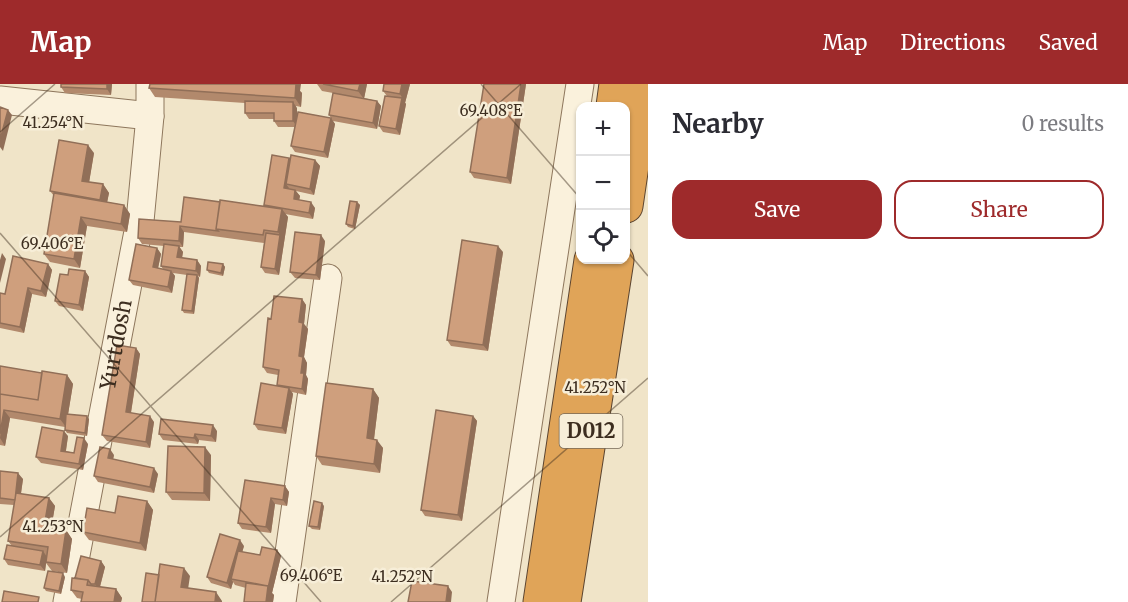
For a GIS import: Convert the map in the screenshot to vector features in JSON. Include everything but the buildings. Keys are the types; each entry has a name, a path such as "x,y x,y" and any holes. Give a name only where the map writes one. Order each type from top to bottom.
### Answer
{"highway":[{"path":"614,102 616,84"},
{"path":"630,179 644,84"},
{"name":"D012","path":"540,602 590,264"},
{"name":"D012","path":"564,602 616,264"}],"street":[{"name":"Yurtdosh","path":"67,602 140,221 150,116 150,84"},
{"path":"501,602 580,84"},
{"path":"0,100 150,116"},
{"path":"282,602 328,278"}]}
